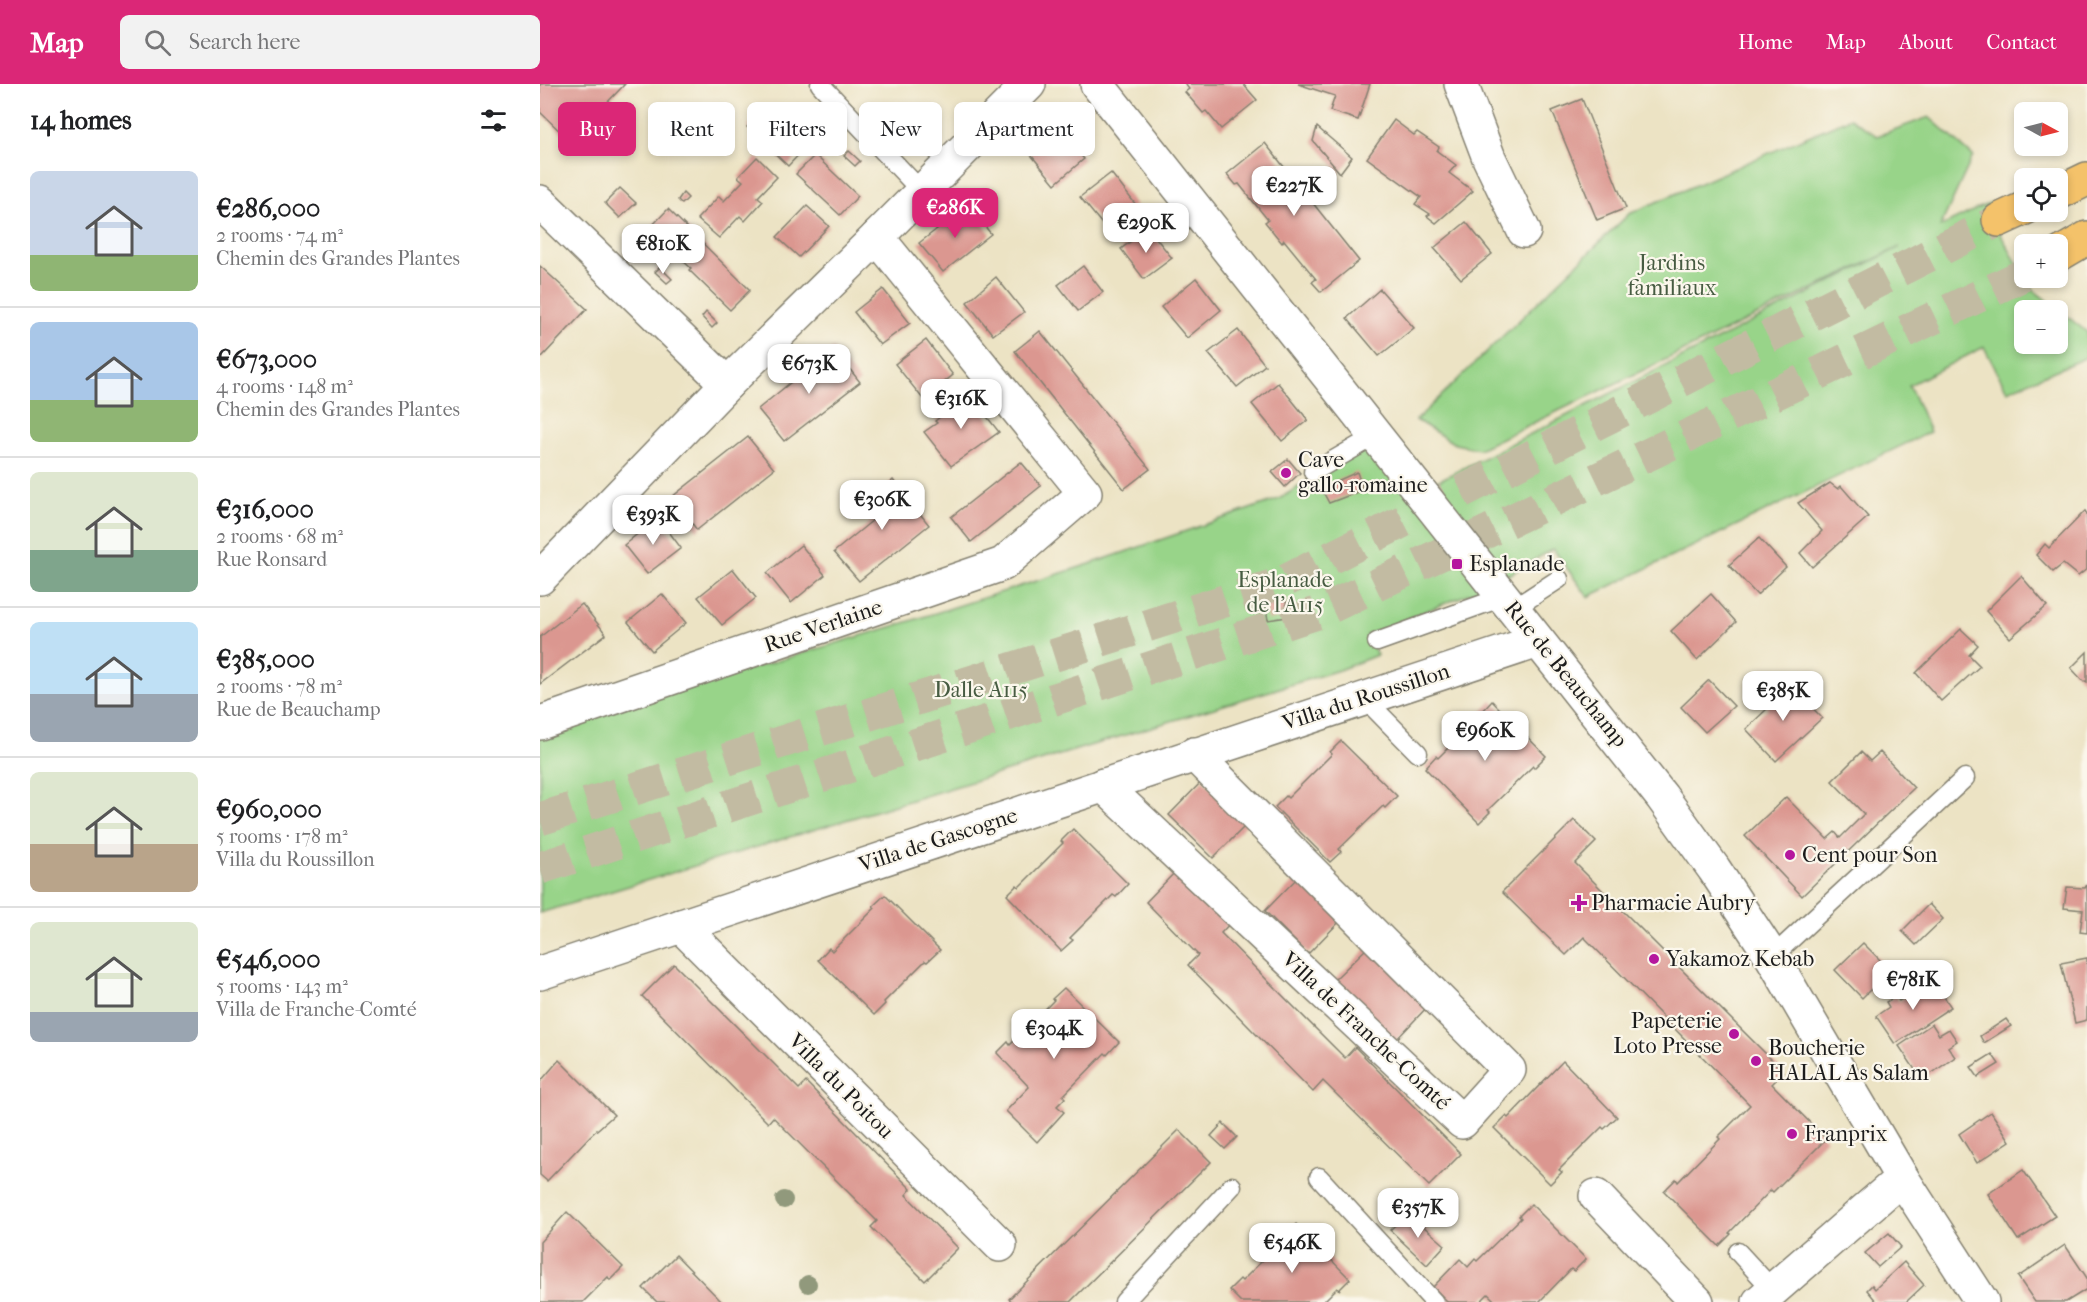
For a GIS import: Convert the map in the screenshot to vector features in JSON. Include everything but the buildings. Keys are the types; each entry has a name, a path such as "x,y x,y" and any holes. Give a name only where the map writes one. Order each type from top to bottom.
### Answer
{"highway":[{"path":"2068,188 2087,179"},
{"path":"2068,249 2087,238"}],"street":[{"path":"540,578 727,384 1029,84"},
{"name":"Rue de Beauchamp","path":"1097,84 1662,796 1772,957 1902,1178 1982,1302"},
{"path":"1461,84 1489,158 1524,231"},
{"path":"540,202 727,384"},
{"name":"Rue Verlaine","path":"540,723 1003,564 1085,493 877,237"},
{"name":"Villa du Roussillon","path":"1194,754 1538,641"},
{"name":"Villa de Franche-Comté","path":"1103,785 1462,1122 1509,1070 1194,754"},
{"name":"Villa de Gascogne","path":"540,973 1194,754"},
{"name":"Villa du Poitou","path":"681,926 1000,1245"},
{"path":"1766,1296 1902,1178"},
{"path":"1596,1196 1697,1302"}],"lane":[{"path":"820,84 922,192"},
{"path":"1313,472 1375,436"},
{"path":"1377,642 1508,603 1559,579"},
{"path":"1364,698 1418,753"},
{"path":"1772,957 1965,778"},
{"path":"1319,1177 1434,1302"},
{"path":"1124,1302 1232,1186"},
{"path":"1738,1252 1766,1296"}],"green space":[{"name":"Esplanade de l'A115","path":"1929,117 1973,156 1940,227 1991,202 1997,228 2014,258 2014,288 2031,288 2046,300 2014,300 2014,354 2068,354 2068,317 2087,332 2087,357 2007,391 1984,347 1909,385 1930,432 1588,597 1553,549 1493,584 1367,635 1377,655 1339,670 540,913 540,732 907,622 1090,564 1279,499 1374,440 1416,492 1900,247 1479,449 1455,444 1416,420 1629,214 1850,118 1877,136"}],"tunnel":[{"path":"540,819 1281,583 1999,220"},
{"path":"540,868 1320,612 2014,279"}],"place":[{"name":"Cave gallo-romaine","path":"1286,473"},
{"name":"Esplanade","path":"1457,564"},
{"name":"Cent pour Son","path":"1790,855"},
{"name":"Pharmacie Aubry","path":"1579,903"},
{"name":"Yakamoz Kebab","path":"1654,959"},
{"name":"Papeterie Loto Presse","path":"1734,1034"},
{"name":"Boucherie HALAL As Salam","path":"1756,1061"},
{"name":"Franprix","path":"1792,1134"}],"park label":[{"name":"Jardins familiaux","path":"1672,276"},
{"name":"Dalle A115","path":"981,690"}]}
